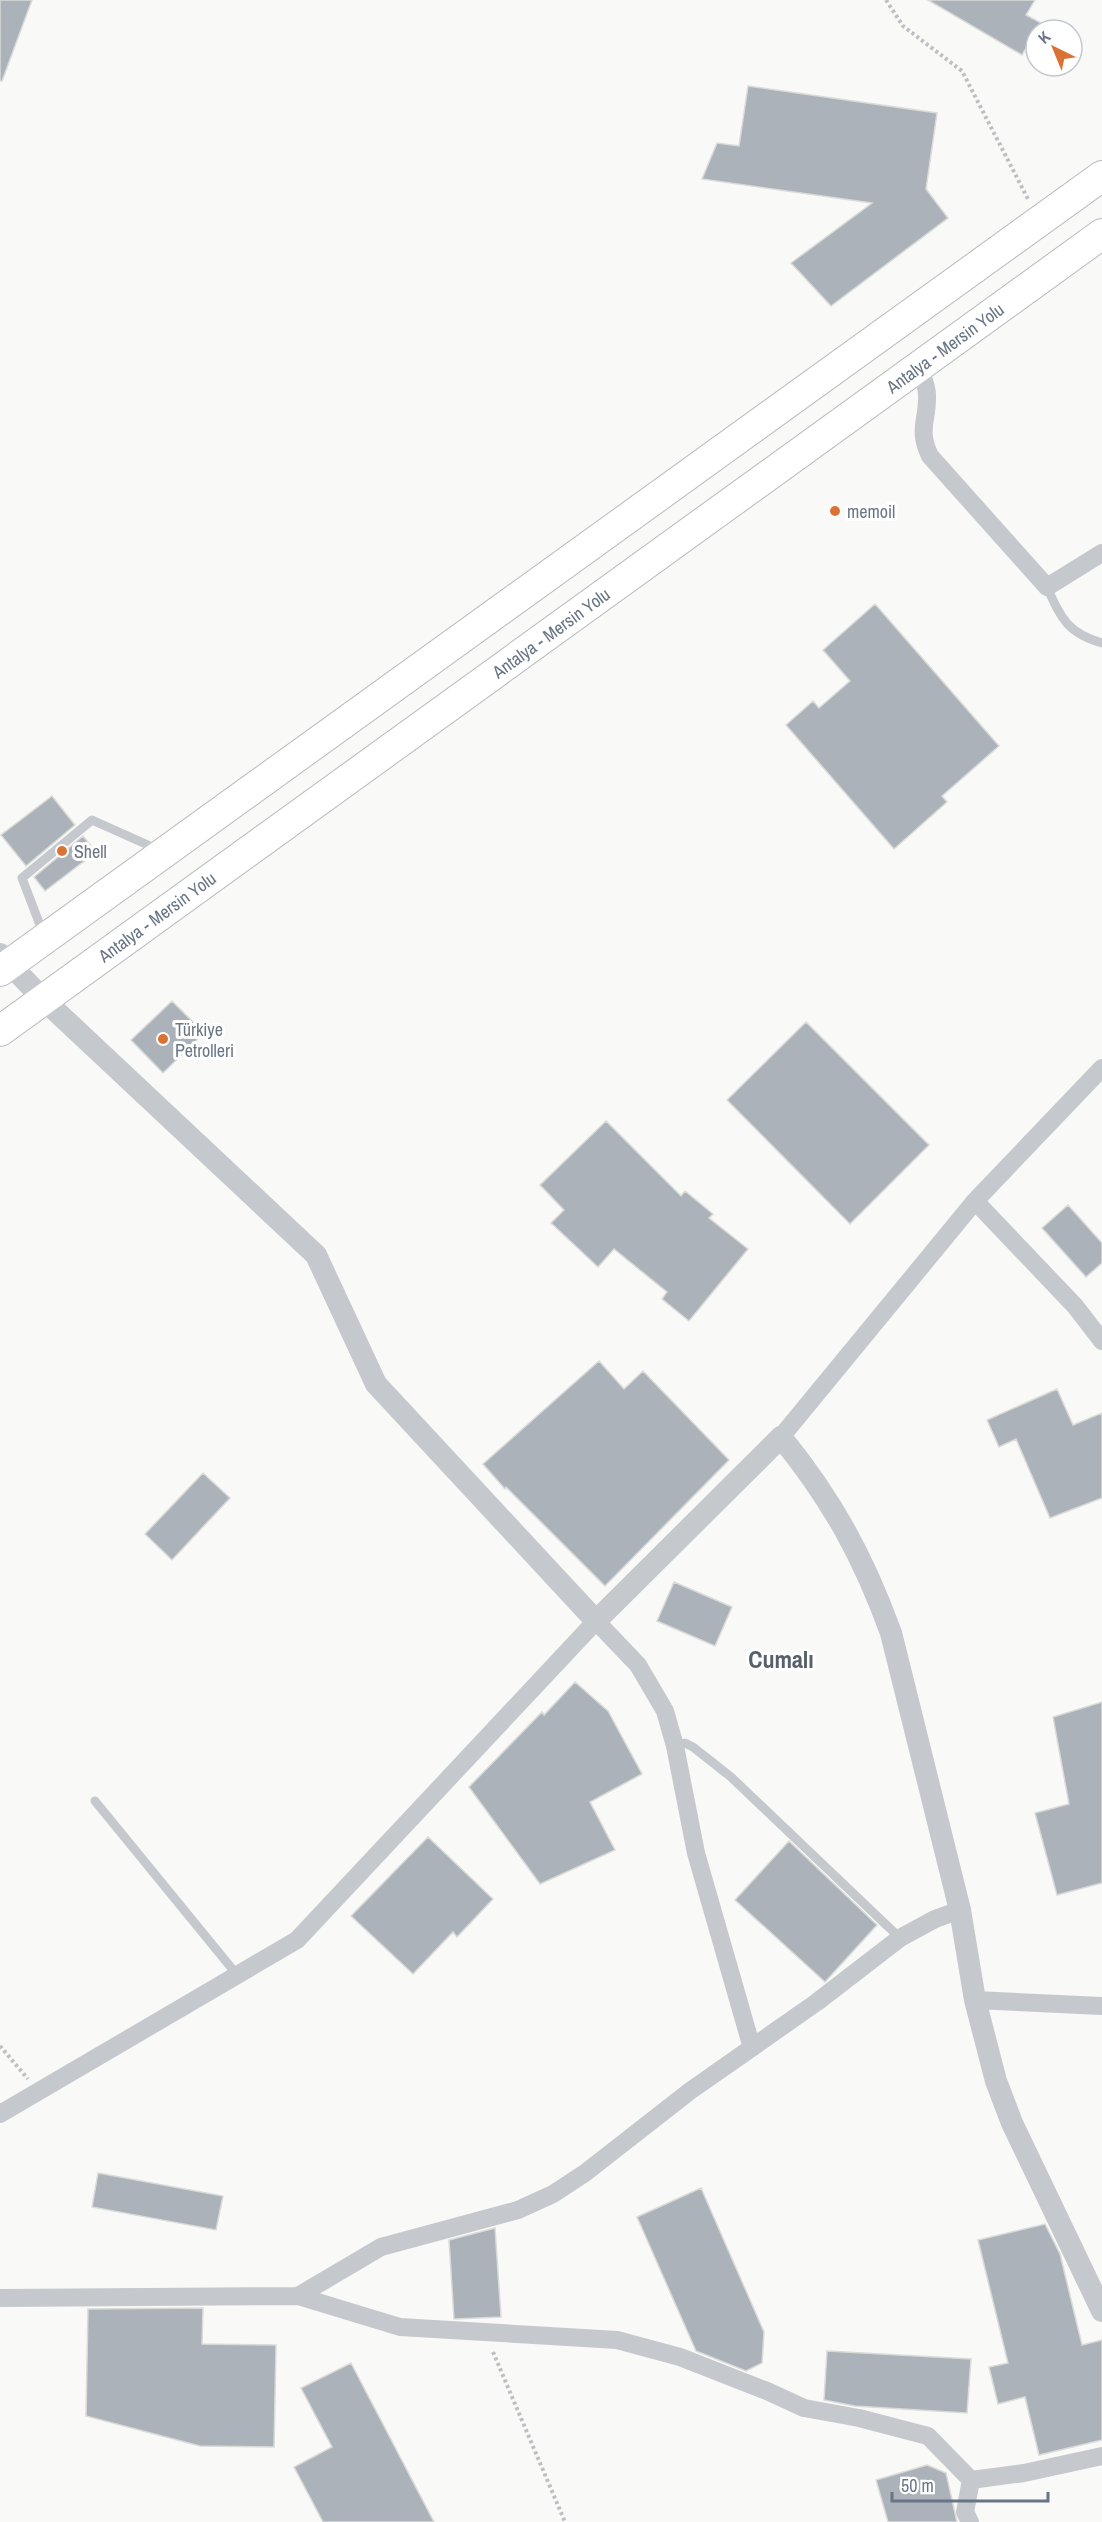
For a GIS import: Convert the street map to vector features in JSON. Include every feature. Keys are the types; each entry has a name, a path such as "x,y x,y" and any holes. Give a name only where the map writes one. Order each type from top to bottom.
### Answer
{"highway":[{"path":"3,963 45,938 1102,176"},
{"name":"Antalya - Mersin Yolu","path":"0,1031 1102,234"}],"street":[{"path":"919,367 927,395 922,430 930,456 1047,587 1102,553"},
{"path":"3,963 316,1255 376,1384 638,1665 665,1711 675,1746 696,1852 752,2048"},
{"path":"0,2114 297,1940 596,1621 781,1437 975,1201 1102,1068"},
{"path":"975,1201 1075,1306 1102,1341"},
{"path":"781,1437 810,1472 835,1510 856,1548 891,1633 960,1910 975,2000 996,2082 1012,2123 1102,2311"},
{"path":"298,2296 381,2247 510,2213 553,2194 585,2173 690,2091 817,2002 900,1938 935,1919 960,1910"},
{"path":"975,2000 1102,2006"},
{"path":"0,2298 298,2296 400,2327 617,2340 680,2357 804,2408 859,2418 928,2436 970,2480"},
{"path":"970,2480 1024,2473 1102,2456"},
{"path":"970,2480 965,2512 970,2522"}],"lane":[{"path":"1047,587 1069,628 1078,635 1102,643"},
{"path":"45,938 22,878 92,820 164,852"},
{"path":"675,1746 685,1743 693,1747 731,1777 900,1938"},
{"path":"95,1801 238,1976"}],"path":[{"path":"886,0 903,26 962,71 1039,221"},
{"path":"0,2046 38,2091"},
{"path":"485,2332 565,2522"}],"building":[{"path":"0,0 32,0 2,81 0,81"},
{"path":"928,0 1035,0 1026,15 1032,18 1024,18 1024,52 1022,55"},
{"path":"748,86 937,113 926,189 948,218 831,306 791,263 872,203 702,179 717,143 739,146"},
{"path":"875,604 999,746 942,796 947,802 894,849 786,725 813,701 819,708 850,681 823,650"},
{"path":"52,796 75,825 26,866 1,835"},
{"path":"83,836 96,852 45,891 34,877"},
{"path":"172,1001 204,1033 163,1073 131,1040"},
{"path":"806,1022 929,1145 850,1224 727,1100"},
{"path":"606,1121 681,1196 685,1191 713,1214 709,1218 748,1249 689,1321 662,1299 667,1292 614,1249 598,1267 551,1223 564,1210 540,1185"},
{"path":"1068,1205 1102,1243 1102,1263 1086,1277 1042,1228"},
{"path":"599,1361 624,1389 643,1371 729,1460 605,1586 506,1487 505,1489 483,1464"},
{"path":"1057,1389 1073,1425 1102,1413 1102,1498 1050,1518 1016,1439 999,1447 987,1420"},
{"path":"203,1473 230,1498 172,1560 145,1534"},
{"path":"674,1582 732,1607 715,1646 657,1621"},
{"path":"575,1682 608,1711 642,1774 590,1802 615,1850 540,1884 469,1787 542,1712 544,1715"},
{"path":"1102,1702 1102,1883 1057,1895 1035,1813 1069,1804 1053,1717"},
{"path":"428,1837 493,1899 457,1937 453,1932 413,1974 351,1916"},
{"path":"789,1841 877,1925 825,1982 735,1900"},
{"path":"98,2173 223,2196 216,2230 92,2207"},
{"path":"701,2188 764,2332 762,2363 746,2371 696,2351 637,2217"},
{"path":"1045,2224 1060,2254 1082,2345 1102,2340 1102,2440 1039,2455 1025,2397 998,2404 989,2367 1008,2363 978,2240"},
{"path":"495,2228 501,2317 454,2319 449,2240"},
{"path":"203,2308 202,2344 276,2345 274,2447 200,2446 86,2416 88,2309"},
{"path":"827,2351 971,2359 967,2413 855,2406 824,2400"},
{"path":"351,2363 434,2522 323,2522 294,2467 332,2447 301,2388"},
{"path":"927,2465 946,2473 957,2522 888,2522 876,2480"}],"place":[{"name":"memoil","path":"835,511"},
{"name":"Shell","path":"62,851"},
{"name":"Türkiye Petrolleri","path":"163,1039"}],"district":[{"name":"Cumalı","path":"781,1659"}]}
